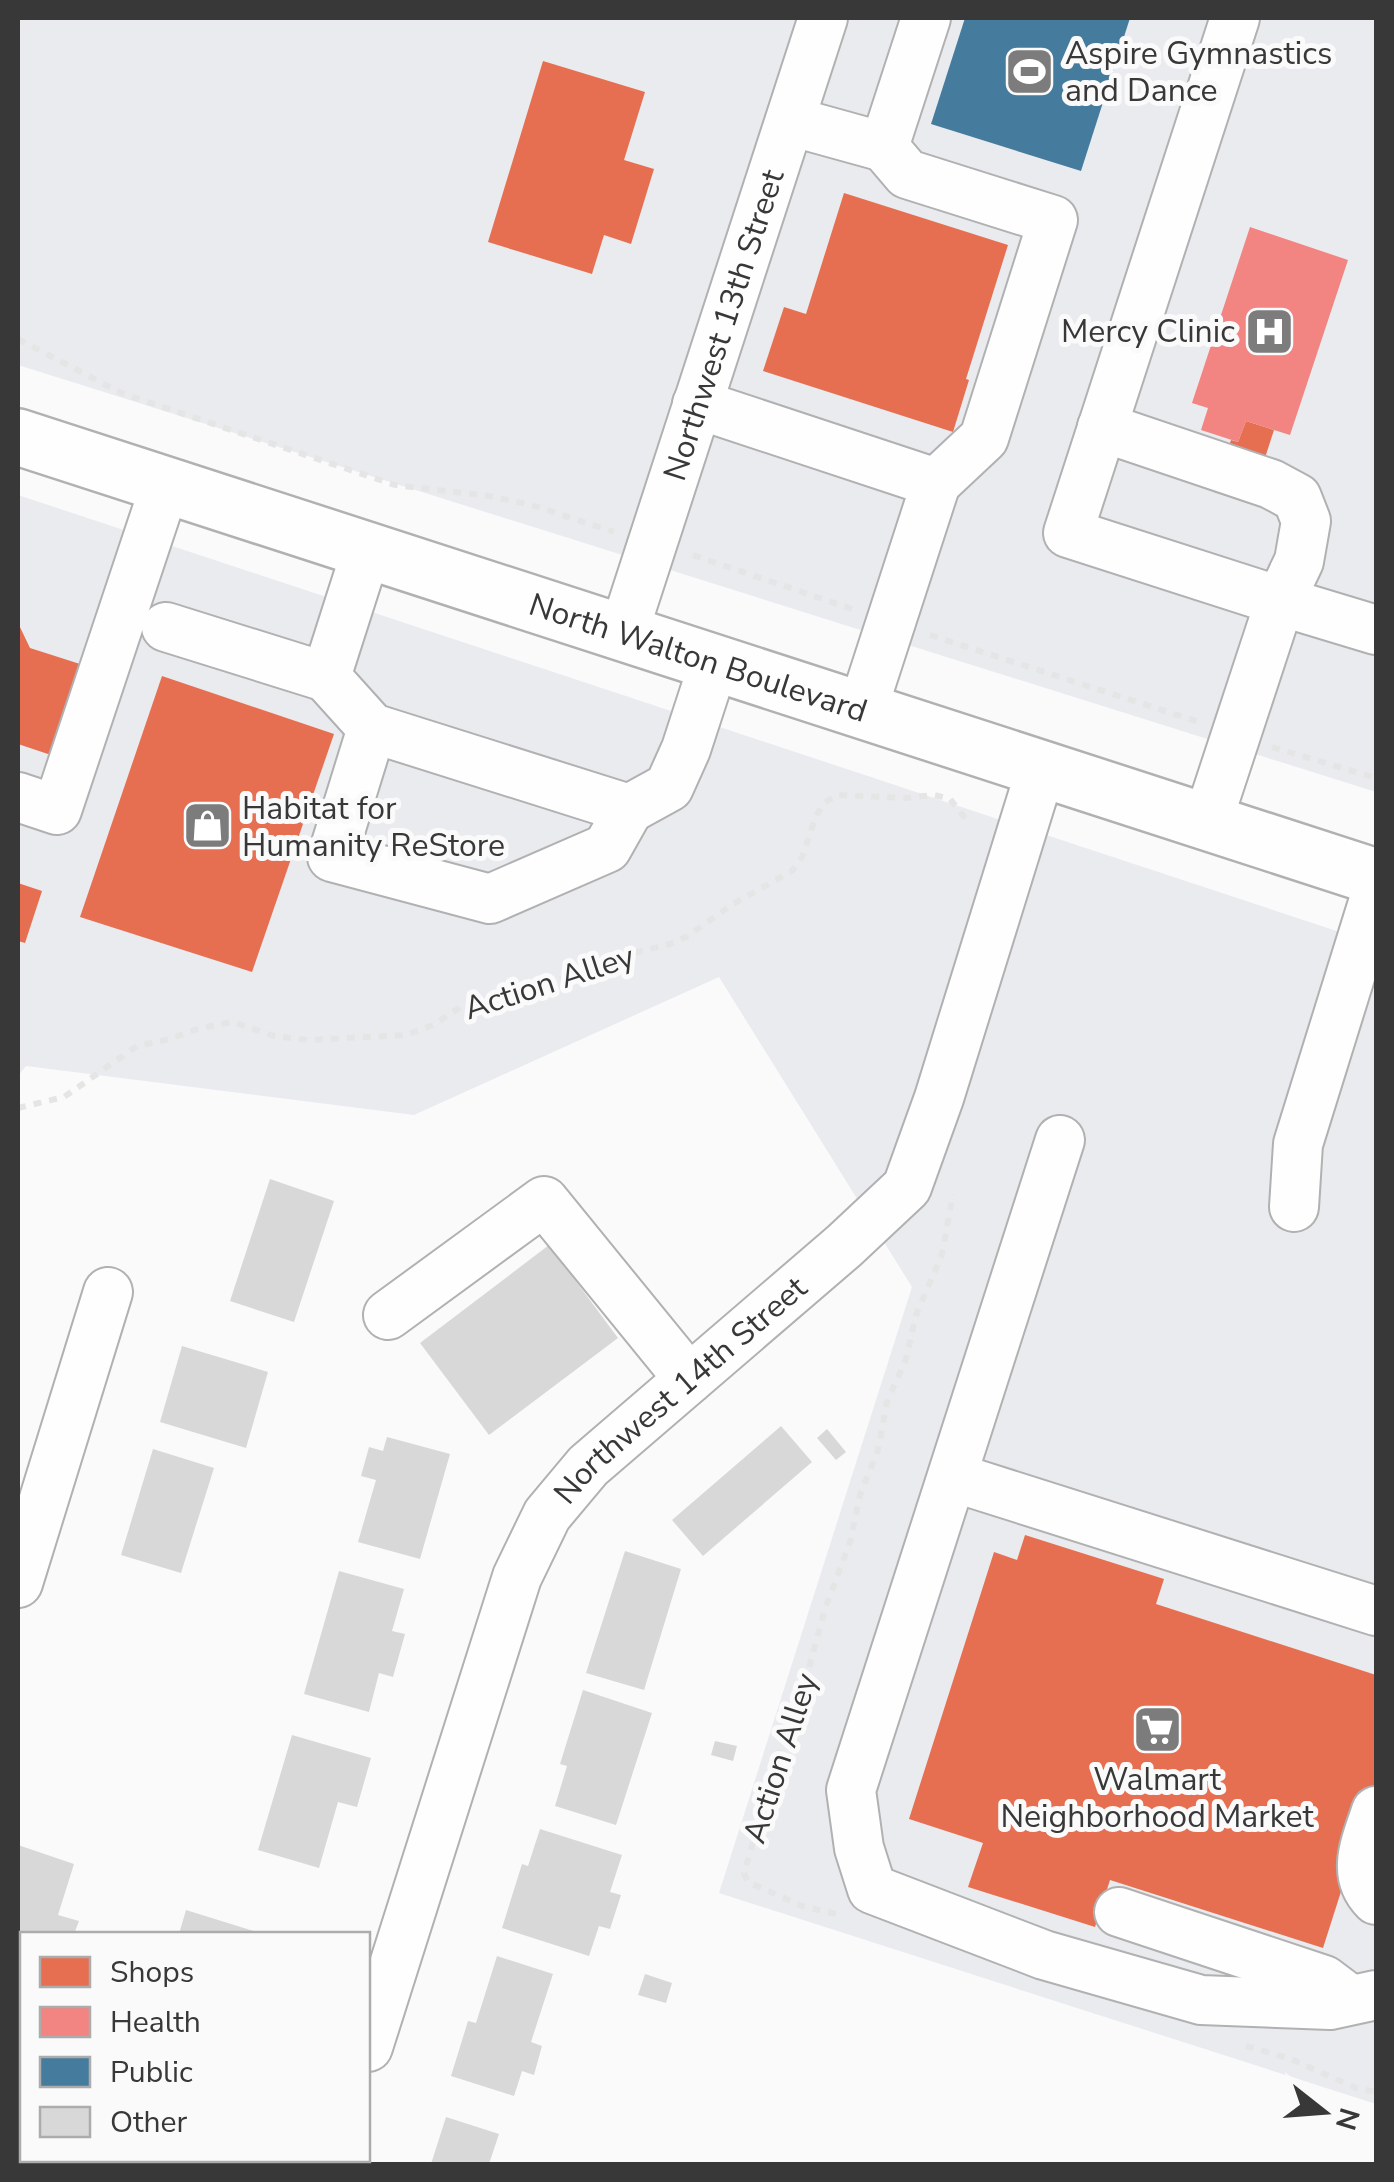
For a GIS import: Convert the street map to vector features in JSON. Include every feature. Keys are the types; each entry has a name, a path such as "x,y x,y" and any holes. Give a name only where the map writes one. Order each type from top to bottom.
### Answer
{"main road":[{"name":"North Walton Boulevard","path":"18,437 1376,877"}],"street":[{"name":"Northwest 13th Street","path":"623,634 823,18"},
{"path":"884,147 926,18"},
{"path":"1235,18 1068,533 1376,630"},
{"path":"790,121 884,147 907,174 1053,220 984,438 936,482 862,711"},
{"path":"697,404 936,482"},
{"path":"1102,427 1271,484 1297,498 1306,520 1299,562 1280,601 1207,823"},
{"path":"18,797 57,810 165,486"},
{"path":"326,676 366,552"},
{"path":"166,627 326,676 372,728 629,808"},
{"path":"372,728 332,857 490,899 606,848 629,808 668,787 686,749 714,663"},
{"name":"Northwest 14th Street","path":"370,2041 517,1578 547,1515 588,1466 908,1188 1041,769"},
{"path":"1294,1207 1298,1144 1376,892"},
{"path":"1060,1140 852,1790 858,1848 872,1888 1044,1955 1200,2000 1330,2005 1364,1998"},
{"path":"388,1315 544,1201 690,1379"},
{"path":"18,1583 108,1292"},
{"path":"952,1477 1376,1611"},
{"path":"1376,1811 1361,1856 1363,1883 1376,1900"},
{"path":"1119,1912 1324,1980 1364,1998"}],"path":[{"name":"Action Alley","path":"18,1108 64,1097 137,1046 200,1028 233,1022 274,1036 308,1040 406,1035 433,1026 462,1006 686,938 733,904 792,871 802,857 816,816 824,803 837,795 934,795 950,799 970,823"},
{"name":"Action Alley","path":"843,1916 802,1906 748,1882 744,1873 781,1748 800,1701 825,1609 850,1542 860,1494 878,1450 887,1402 906,1359 916,1315 942,1254 956,1178"},
{"path":"1242,2044 1376,2092"}],"shaded area":[{"path":"18,18 1376,18 1376,792 18,365"},
{"path":"18,495 1376,944 1376,2104 719,1893 912,1287 719,977 414,1115 26,1066 18,1076"}],"building: Shops":[{"path":"543,61 645,92 624,160 654,169 631,244 604,235 592,274 488,242"},
{"path":"844,193 1008,245 953,432 763,371 784,307 806,314"},
{"path":"1246,421 1274,430 1250,504 1214,492 1231,440 1238,442"},
{"path":"18,623 30,648 80,664 51,755 18,744"},
{"name":"Habitat for Humanity ReStore","path":"162,676 334,734 252,972 80,917"},
{"path":"18,883 42,891 25,943 18,941"},
{"name":"Walmart Neighborhood Market","path":"1025,1535 1164,1579 1156,1604 1376,1675 1376,1782 1323,1948 1110,1880 1095,1927 968,1887 983,1843 909,1819 994,1552 1017,1560"}],"building: Health":[{"name":"Mercy Clinic","path":"1250,227 1348,260 1290,435 1246,421 1238,442 1201,430 1208,408 1192,403"}],"building: Public":[{"name":"Aspire Gymnastics and Dance","path":"965,18 1130,18 1081,171 931,124"}],"building: Other":[{"path":"270,1179 334,1201 294,1322 230,1301"},
{"path":"549,1245 618,1338 489,1435 420,1343"},
{"path":"182,1346 268,1372 246,1448 160,1422"},
{"path":"781,1426 812,1462 703,1556 672,1520"},
{"path":"827,1429 846,1452 836,1460 817,1438"},
{"path":"387,1437 450,1454 420,1559 358,1542 376,1480 361,1476 369,1447 383,1451"},
{"path":"153,1449 214,1468 181,1573 121,1555"},
{"path":"625,1551 681,1569 644,1690 586,1673"},
{"path":"339,1571 404,1589 392,1631 405,1634 393,1677 379,1673 369,1712 304,1694"},
{"path":"583,1690 652,1713 616,1825 555,1806 567,1766 560,1764"},
{"path":"292,1735 371,1758 357,1807 338,1802 319,1868 258,1850"},
{"path":"715,1741 737,1746 733,1761 711,1755"},
{"path":"540,1829 622,1855 610,1892 621,1895 610,1929 599,1926 589,1956 502,1928 522,1864 528,1866"},
{"path":"18,1845 74,1864 58,1915 79,1921 75,1932 20,1932 18,1967"},
{"path":"186,1910 257,1932 180,1932"},
{"path":"497,1956 553,1974 531,2042 542,2046 534,2075 522,2071 514,2096 451,2076 468,2021 476,2023"},
{"path":"645,1974 672,1983 666,2003 638,1995"},
{"path":"18,2002 20,2086 18,2092"},
{"path":"446,2117 499,2134 489,2164 431,2164"}],"place":[{"name":"Aspire Gymnastics and Dance","path":"1030,71"},
{"name":"Mercy Clinic","path":"1270,331"},
{"name":"Habitat for Humanity ReStore","path":"207,826"},
{"name":"Walmart Neighborhood Market","path":"1157,1729"}]}
